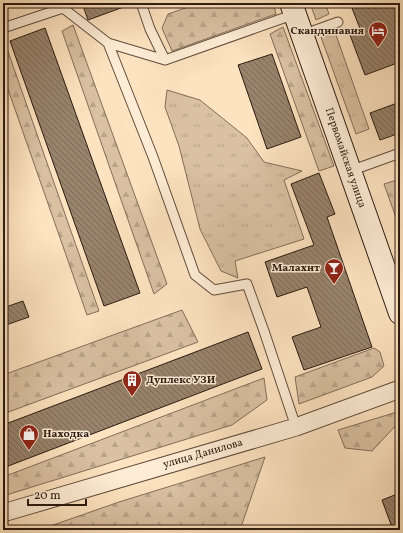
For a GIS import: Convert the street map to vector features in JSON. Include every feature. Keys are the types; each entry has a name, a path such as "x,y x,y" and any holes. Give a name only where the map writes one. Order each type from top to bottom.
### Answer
{"main road":[{"name":"Первомайская улица","path":"293,9 400,313"}],"street":[{"name":"улица Данилова","path":"3,513 296,427 400,389"}],"lane":[{"path":"141,3 150,29 165,60"},
{"path":"3,28 63,8 108,43 165,60 293,9"},
{"path":"302,35 338,22"},
{"path":"108,43 153,157 195,275 214,290 247,284 296,427"},
{"path":"350,171 400,153"}],"green space":[{"path":"200,3 273,3 276,14 172,51 162,28 168,14"},
{"path":"310,3 325,3 329,14 316,20"},
{"path":"73,25 167,284 154,294 62,31"},
{"path":"283,27 334,166 319,171 270,34"},
{"path":"335,32 369,129 356,134 321,37"},
{"path":"5,43 99,311 87,315 3,75 3,44"},
{"path":"167,90 200,100 247,138 264,162 302,171 284,180 304,239 235,261 238,278 221,271 200,229 179,146 165,107"},
{"path":"400,179 400,229 384,184"},
{"path":"182,310 198,342 3,414 3,375"},
{"path":"374,348 380,352 384,366 372,377 299,404 295,377"},
{"path":"264,378 267,400 232,425 3,496 3,477"},
{"path":"397,412 399,422 372,451 345,448 338,430"},
{"path":"265,457 240,530 39,530 119,502"}],"building":[{"path":"82,3 129,3 129,5 88,20"},
{"name":"Скандинавия","path":"350,3 400,3 400,62 365,75 350,35 361,31"},
{"path":"45,28 140,293 104,306 10,41"},
{"path":"272,54 301,137 267,149 238,65"},
{"path":"400,102 400,133 380,140 370,113"},
{"path":"319,173 335,214 327,217 372,347 304,370 292,337 321,327 307,287 277,297 265,262 314,245 291,184"},
{"path":"23,301 29,317 3,326 3,308"},
{"name":"Дуплекс УЗИ","path":"248,332 262,369 3,468 3,425"},
{"path":"400,493 400,530 393,530 382,500"}],"place":[{"name":"Скандинавия","path":"378,48"},
{"name":"Малахит","path":"334,285"},
{"name":"Дуплекс УЗИ","path":"132,397"},
{"name":"Находка","path":"29,451"}]}
